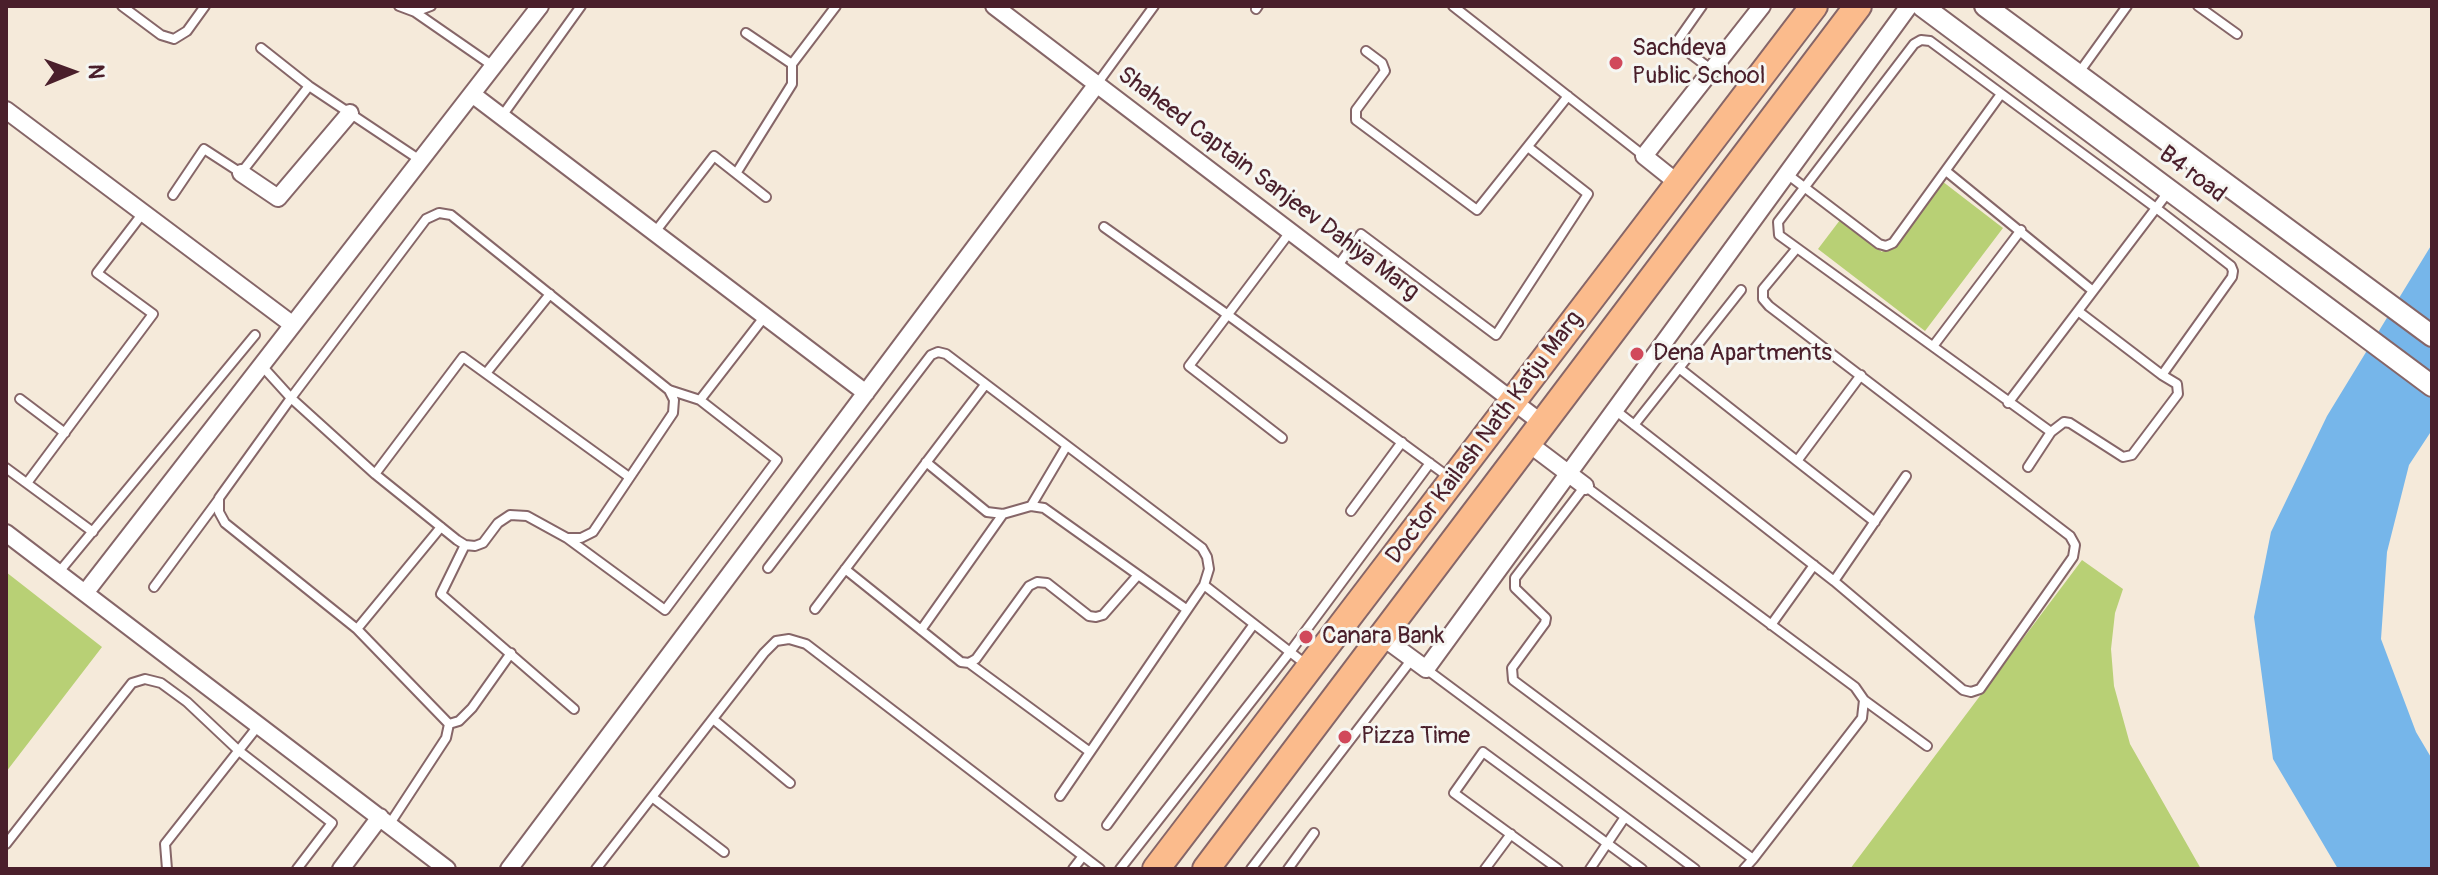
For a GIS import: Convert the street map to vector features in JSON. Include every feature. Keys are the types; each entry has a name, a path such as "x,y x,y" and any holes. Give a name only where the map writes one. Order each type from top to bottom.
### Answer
{"main road":[{"name":"Doctor Kailash Nath Katju Marg","path":"1156,869 1300,660 1453,480 1814,6"},
{"name":"Doctor Kailash Nath Katju Marg","path":"1206,869 1858,6"}],"street":[{"path":"85,593 540,6"},
{"name":"Shaheed Captain Sanjeev Dahiya Marg","path":"994,6 1513,401 1535,433 1569,473 1585,486"},
{"path":"1679,184 1644,156 1762,6"},
{"path":"1381,636 1426,669 1909,6"},
{"name":"B4 road","path":"1922,6 2432,386"},
{"name":"B4 road","path":"1985,6 2432,336"},
{"path":"509,869 1097,84"},
{"path":"472,94 866,393"},
{"path":"6,110 293,325"},
{"path":"241,173 278,198 350,113"},
{"path":"6,533 447,869"},
{"path":"341,869 385,821"}],"lane":[{"path":"122,6 161,35 174,39 187,31 205,6"},
{"path":"399,6 415,12 493,67"},
{"path":"415,12 431,6"},
{"path":"502,116 581,6"},
{"path":"737,172 792,84 792,64 836,6"},
{"path":"1097,84 1154,6"},
{"path":"1453,6 1644,156"},
{"path":"1702,6 1676,43 1712,70"},
{"path":"2077,75 2127,6"},
{"path":"2198,6 2237,34"},
{"path":"746,33 792,64"},
{"path":"2051,432 1779,235 1778,222 1914,44 1921,40 1930,41 2231,266 2232,277 2162,375"},
{"path":"261,48 309,86 421,160"},
{"path":"1366,51 1382,63 1385,71 1356,110 1356,120 1477,210 1568,96"},
{"path":"173,195 204,149 241,173 309,86"},
{"path":"1787,174 1879,244 1886,246 1893,243 2001,94"},
{"path":"1337,267 1361,234 1496,335 1588,194 1528,147"},
{"path":"655,232 714,156 766,197"},
{"path":"1946,171 2093,291"},
{"path":"2008,403 2169,190"},
{"path":"27,483 153,314 97,273 143,213"},
{"path":"154,587 291,398 426,219 439,213 451,215 669,390 700,400 777,460 665,610 567,538 527,516 510,515 498,523 483,543 465,545 375,474 291,398 262,366"},
{"path":"1104,227 1453,480"},
{"path":"1934,345 2021,230"},
{"path":"1282,438 1189,366 1290,231"},
{"path":"1615,410 1834,581 1963,690 1971,692 1980,689 2073,557 2075,545 2070,536 1769,306 1763,299 1763,289 1797,248"},
{"path":"1634,425 1741,290"},
{"path":"487,372 550,294"},
{"path":"2028,467 2051,432 2058,425 2070,423 2123,457 2128,457 2178,394 2177,384 2078,311"},
{"path":"700,400 765,316"},
{"path":"58,573 255,335"},
{"path":"768,568 931,355 938,352 946,354 1202,548 1209,569 1204,585 1060,796"},
{"path":"375,474 463,357 629,477"},
{"path":"1679,368 1875,522"},
{"path":"1797,461 1861,375"},
{"path":"815,609 985,385"},
{"path":"567,538 581,538 593,532 673,413 674,400 669,390"},
{"path":"20,399 65,433"},
{"path":"1351,511 1402,442"},
{"path":"1031,506 1066,447"},
{"path":"926,462 987,512 1003,514 1031,506 1044,508 1186,609"},
{"path":"1120,869 1300,660 1430,463"},
{"path":"6,468 93,532"},
{"path":"1834,581 1906,476"},
{"path":"1753,859 1513,680 1512,668 1546,618 1515,588 1515,578 1585,486 1855,687 1864,700 1927,746"},
{"path":"219,498 219,512 225,523 357,629 449,724"},
{"path":"921,630 1003,514"},
{"path":"357,629 441,527"},
{"path":"465,545 441,594 574,709"},
{"path":"1771,625 1814,565"},
{"path":"845,569 961,662 969,663 1090,752"},
{"path":"969,663 976,659 1029,586 1037,582 1047,583 1089,616 1096,617 1103,615 1138,575"},
{"path":"1204,585 1300,660"},
{"path":"1107,825 1254,624"},
{"path":"596,869 776,641 789,639 806,644 1100,869"},
{"path":"449,724 459,721 472,708 511,653"},
{"path":"1251,869 1412,659"},
{"path":"1426,669 1695,869"},
{"path":"6,844 132,683 145,679 161,683 187,702 239,751 332,823 297,869"},
{"path":"1744,869 1862,718 1864,700"},
{"path":"713,719 790,783"},
{"path":"385,821 446,738 449,724"},
{"path":"167,869 165,844 258,725"},
{"path":"1558,869 1454,793 1483,752 1642,869"},
{"path":"652,797 724,852"},
{"path":"1590,869 1625,817"},
{"path":"1288,869 1314,833"},
{"path":"1485,869 1511,834"},
{"path":"1073,869 1083,856"}],"green space":[{"path":"1938,178 2003,228 1925,331 1818,249 1840,220 1882,252"},
{"path":"2082,560 2123,589 2115,613 2111,649 2114,686 2130,744 2201,869 1850,869"},
{"path":"6,572 102,647 6,772"}],"water":[{"path":"2432,244 2432,430 2409,465 2387,552 2381,639 2416,732 2432,759 2432,869 2338,869 2273,759 2254,617 2271,532 2327,416"}],"place":[{"name":"Sachdeva Public School","path":"1616,63"},
{"name":"Dena Apartments","path":"1637,354"},
{"name":"Canara Bank","path":"1306,637"},
{"name":"Pizza Time","path":"1345,737"}]}
